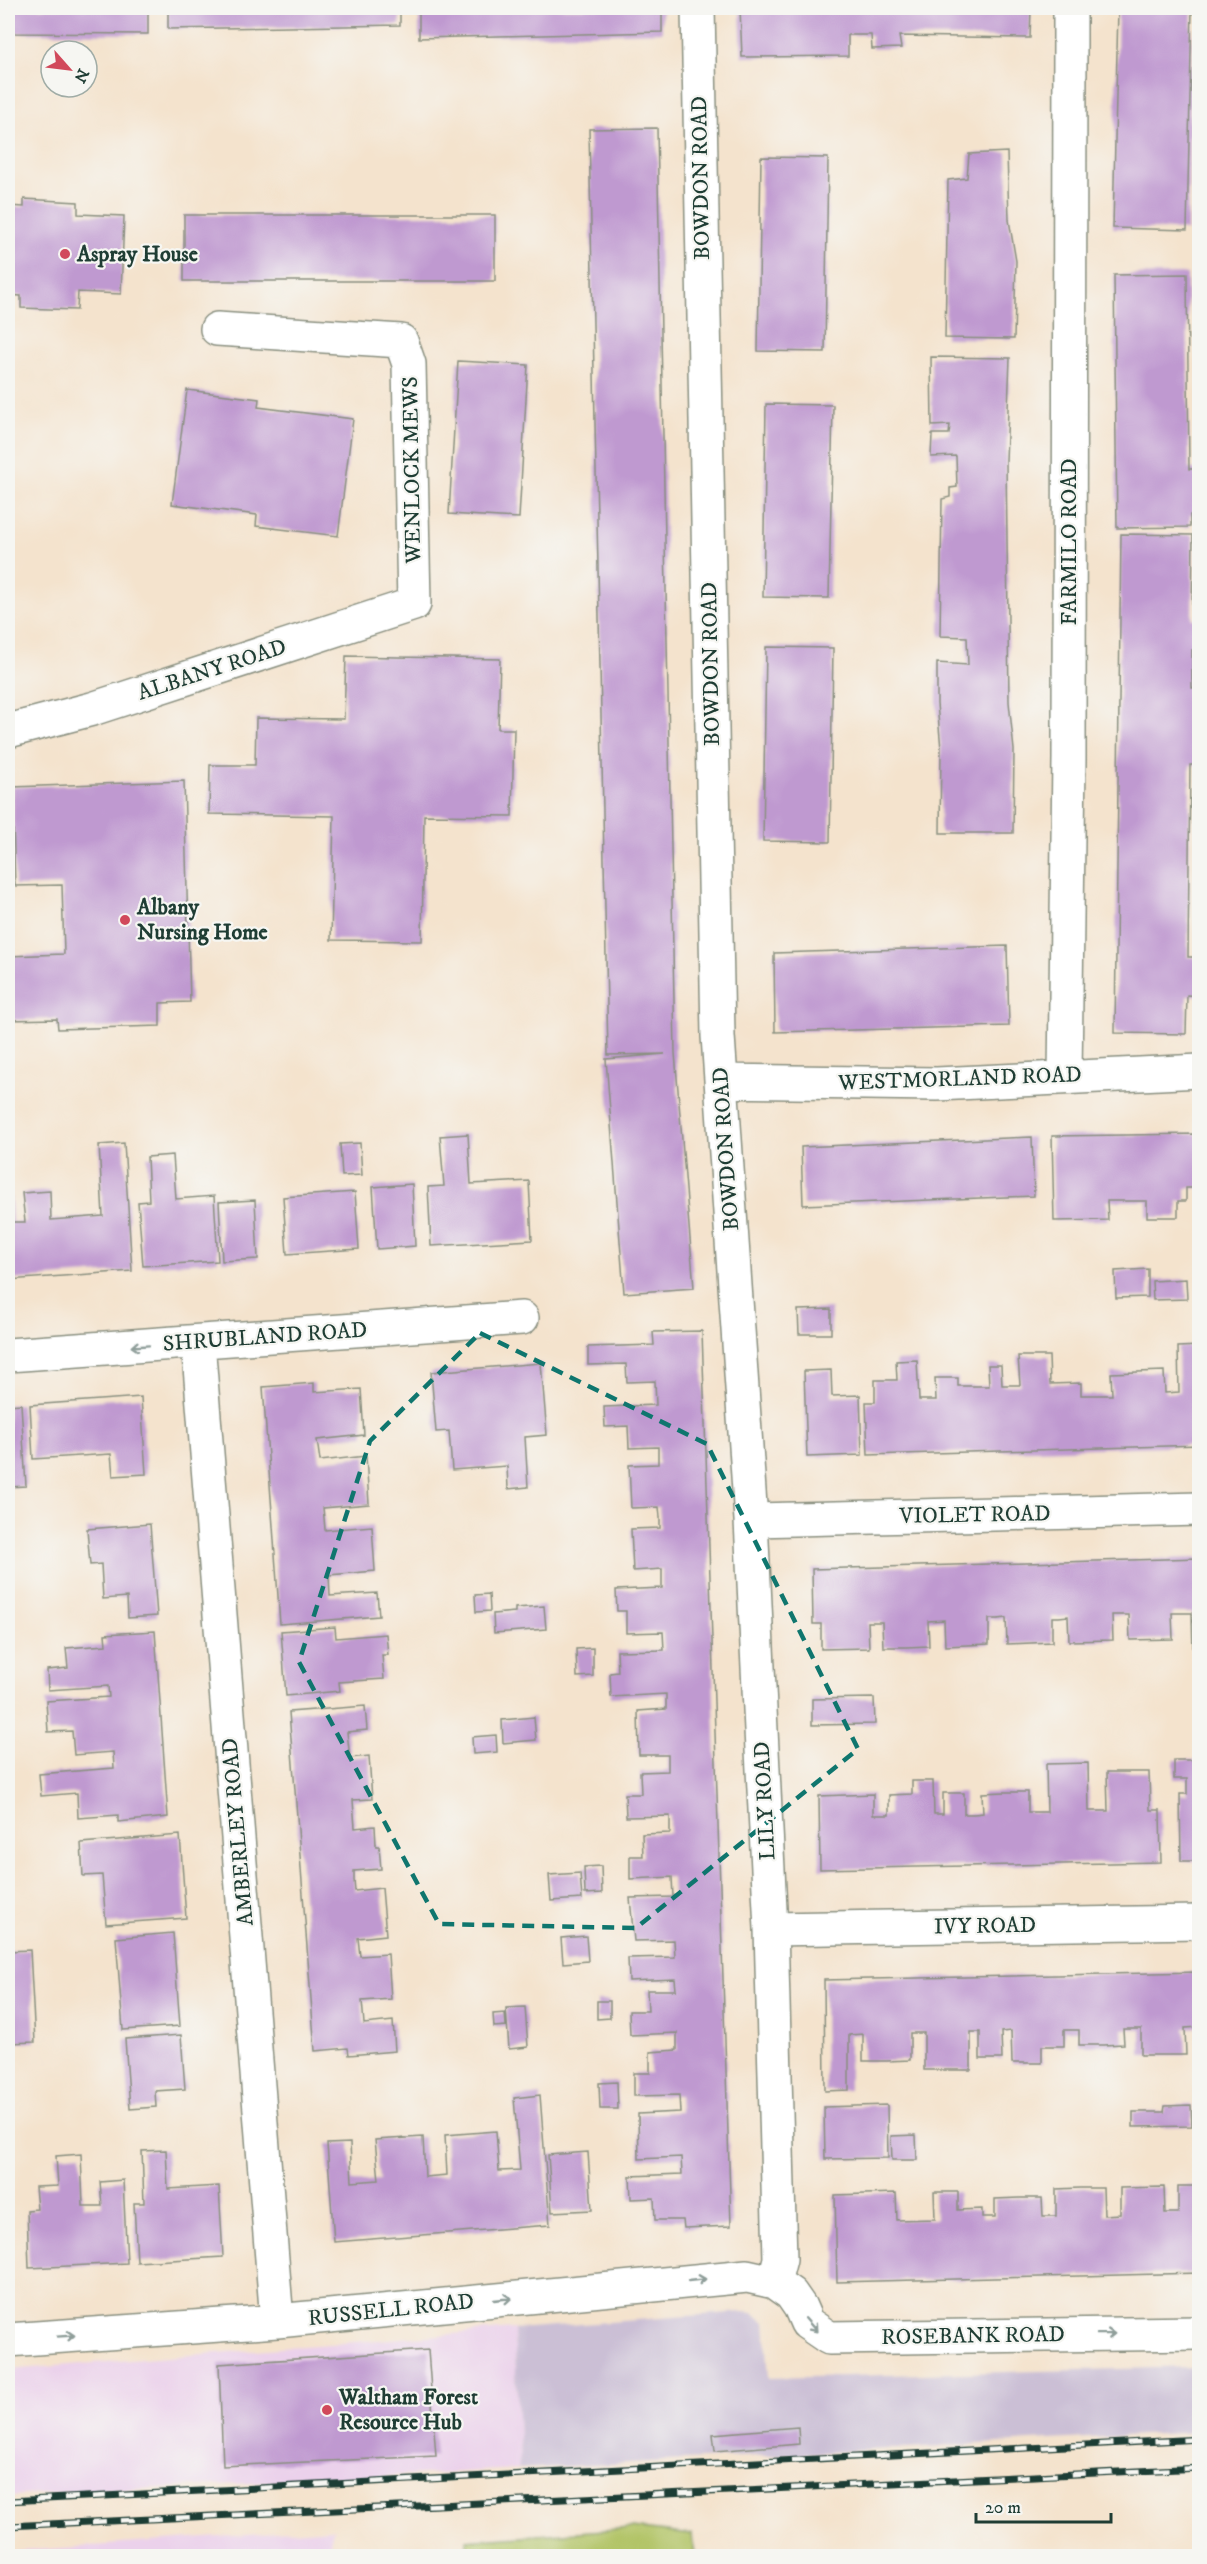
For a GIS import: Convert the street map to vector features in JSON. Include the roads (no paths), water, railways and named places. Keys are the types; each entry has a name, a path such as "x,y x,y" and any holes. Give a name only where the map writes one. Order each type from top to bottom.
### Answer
{"street":[{"name":"BOWDON ROAD","path":"698,8 716,949 721,1081 737,1319"},
{"name":"FARMILO ROAD","path":"1065,1076 1069,747 1070,8"},
{"name":"WENLOCK MEWS","path":"217,329 401,341 410,364 414,604"},
{"name":"ALBANY ROAD","path":"8,730 92,709 414,604"},
{"name":"WESTMORLAND ROAD","path":"721,1081 937,1084 1200,1071"},
{"name":"SHRUBLAND ROAD","path":"8,1355 522,1318"},
{"name":"LILY ROAD","path":"737,1319 751,1520 771,1929 780,2259 774,2282"},
{"name":"AMBERLEY ROAD","path":"198,1342 277,2321"},
{"name":"VIOLET ROAD","path":"751,1520 1200,1509"},
{"name":"IVY ROAD","path":"771,1929 1200,1922"},
{"name":"RUSSELL ROAD","path":"8,2340 277,2321 747,2276 774,2282"},
{"name":"ROSEBANK ROAD","path":"774,2282 791,2294 807,2323 829,2338 1200,2332"}],"railway":[{"path":"8,2501 1200,2439"},
{"path":"8,2526 1200,2468"}],"place":[{"name":"Aspray House","path":"65,254"},
{"name":"Albany Nursing Home","path":"125,920"},
{"name":"Waltham Forest Resource Hub","path":"327,2410"}]}
